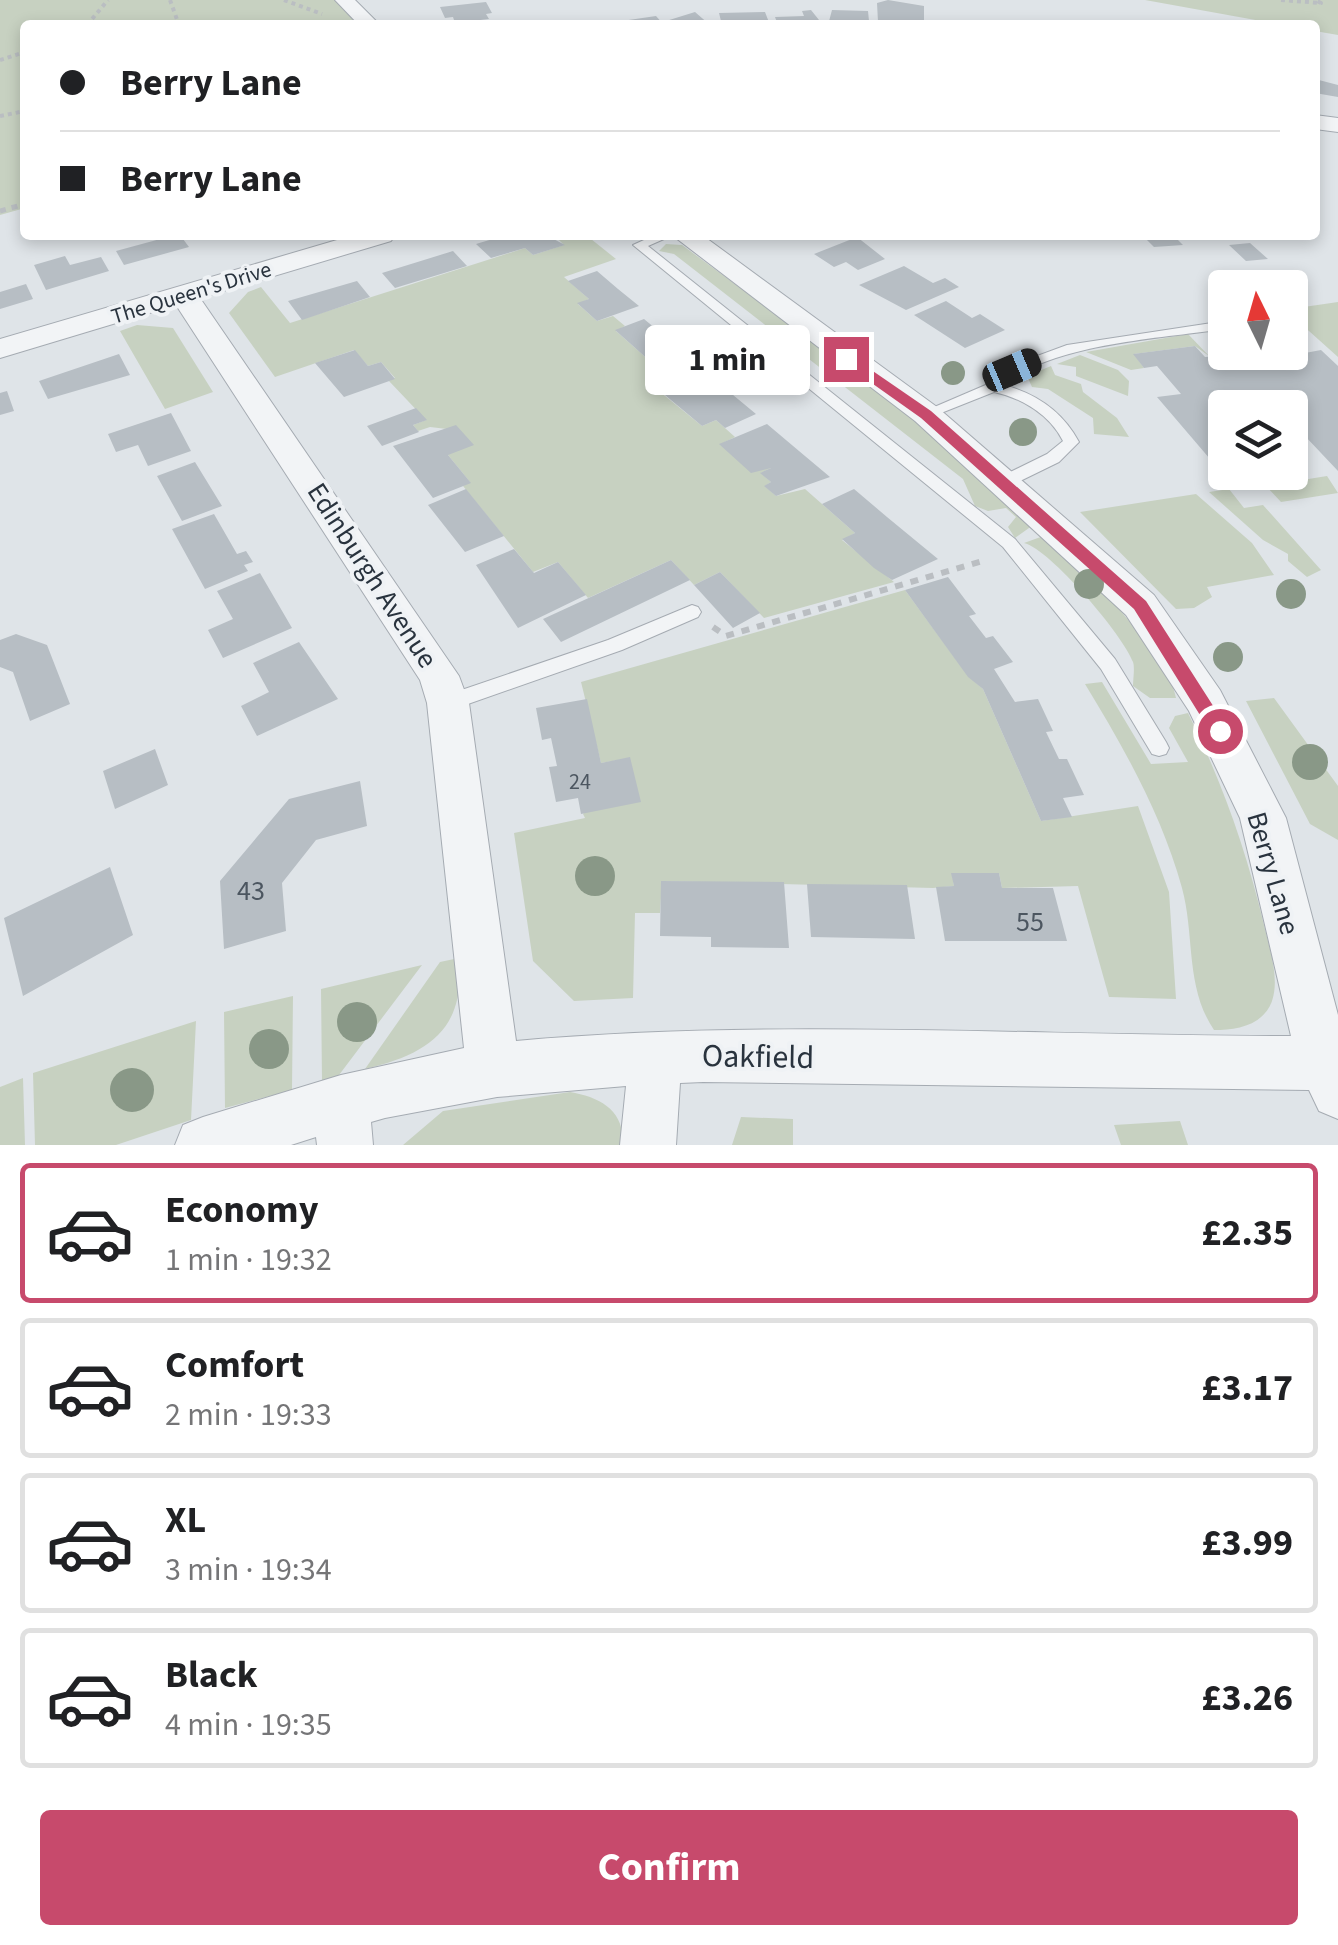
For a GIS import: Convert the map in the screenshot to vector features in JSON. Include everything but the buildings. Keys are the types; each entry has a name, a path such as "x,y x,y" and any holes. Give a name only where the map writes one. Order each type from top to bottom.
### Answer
{"street":[{"path":"344,0 365,20"},
{"name":"The Queen's Drive","path":"0,349 365,240"},
{"name":"Berry Lane","path":"692,240 926,414 1140,605 1205,702 1263,818 1331,1078"},
{"name":"Edinburgh Avenue","path":"183,294 426,651 448,703 493,1070"},
{"path":"648,1145 655,1056"},
{"name":"Oakfield","path":"203,1145 343,1123 493,1070 655,1056 1331,1078"}],"lane":[{"path":"653,240 639,245 1010,543 1108,664 1158,748"},
{"path":"926,414 993,387 1012,370 1072,348 1208,328"},
{"path":"993,387 1008,388 1047,413 1071,442 1053,458 1004,482"},
{"path":"448,703 614,645 692,612"}],"path":[{"path":"92,20 108,0"},
{"path":"284,0 327,16"},
{"path":"1281,0 1321,2 1315,0"},
{"path":"692,612 726,636 988,560"}],"green space":[{"path":"0,0 344,0 358,20 20,20 20,209 0,215"},
{"path":"1145,0 1338,0 1338,35 1320,32 1320,20 1255,20"},
{"path":"559,240 592,240 616,259 564,277 589,299 578,304 597,321 613,316 625,326 616,331 660,370 671,366 687,379 659,391 702,426 716,420 735,437 721,444 771,468 761,473 771,482 765,486 776,496 805,489 855,533 842,540 894,582 764,618 720,572 694,585 671,560 588,598 558,562 533,572 463,486 470,482 448,455 447,429 430,427 418,431 413,425 426,420 389,381 395,378 381,362 368,366 354,350 275,377 229,313 248,292 261,287 290,323 525,248 533,255 564,245"},
{"path":"666,244 682,245 915,417 1036,523 1015,538 1008,527 1016,517 1006,508 988,511 975,506 963,479 674,254 659,251"},
{"path":"1338,302 1338,357 1308,330 1308,306"},
{"path":"137,325 173,328 213,392 165,409 120,331"},
{"path":"1188,334 1208,355 1195,346 1134,354 1144,368 1131,370 1086,352"},
{"path":"1080,355 1118,370 1129,381 1128,396 1076,376 1076,367 1057,364"},
{"path":"1051,366 1055,375 1081,384 1083,392 1117,418 1129,437 1094,434 1093,418 1048,389 1032,387 1027,376"},
{"path":"1327,476 1338,493 1281,502 1270,490 1308,490 1308,479"},
{"path":"1230,490 1244,508 1263,505 1321,570 1307,577 1288,561 1288,554 1263,540 1209,492"},
{"path":"1196,494 1252,543 1274,575 1207,587 1212,597 1194,608 1176,609 1080,512"},
{"path":"1049,534 1141,636 1170,680 1176,698 1150,698 1133,686 1133,662 1116,633 1068,576 1024,543"},
{"path":"905,590 968,676 983,689 1041,821 1138,806 1169,892 1176,999 1109,997 1078,886 1002,888 999,873 952,873 954,886 933,888 662,881 660,913 635,913 633,998 574,1001 533,961 514,833 585,818 583,814 630,758 601,763 581,682"},
{"path":"1102,682 1151,764 1188,762 1169,728 1175,716 1188,713 1212,765 1249,870 1274,973 1274,992 1268,1009 1248,1025 1214,1030 1205,1014 1174,861 1141,783 1085,684"},
{"path":"1274,698 1338,786 1338,840 1310,824 1246,701"},
{"path":"459,958 456,1003 439,1034 408,1055 365,1069 440,962"},
{"path":"422,965 336,1079 322,1081 321,989"},
{"path":"293,996 292,1090 225,1108 224,1012"},
{"path":"196,1021 191,1120 116,1145 35,1145 33,1073"},
{"path":"23,1078 25,1145 0,1145 0,1087"},
{"path":"570,1092 609,1108 620,1123 622,1145 403,1145 443,1111"},
{"path":"741,1117 793,1119 793,1145 732,1145"},
{"path":"1180,1121 1188,1145 1121,1145 1114,1125"}],"route":[{"path":"846,359 926,414 1140,605 1220,731"}]}
